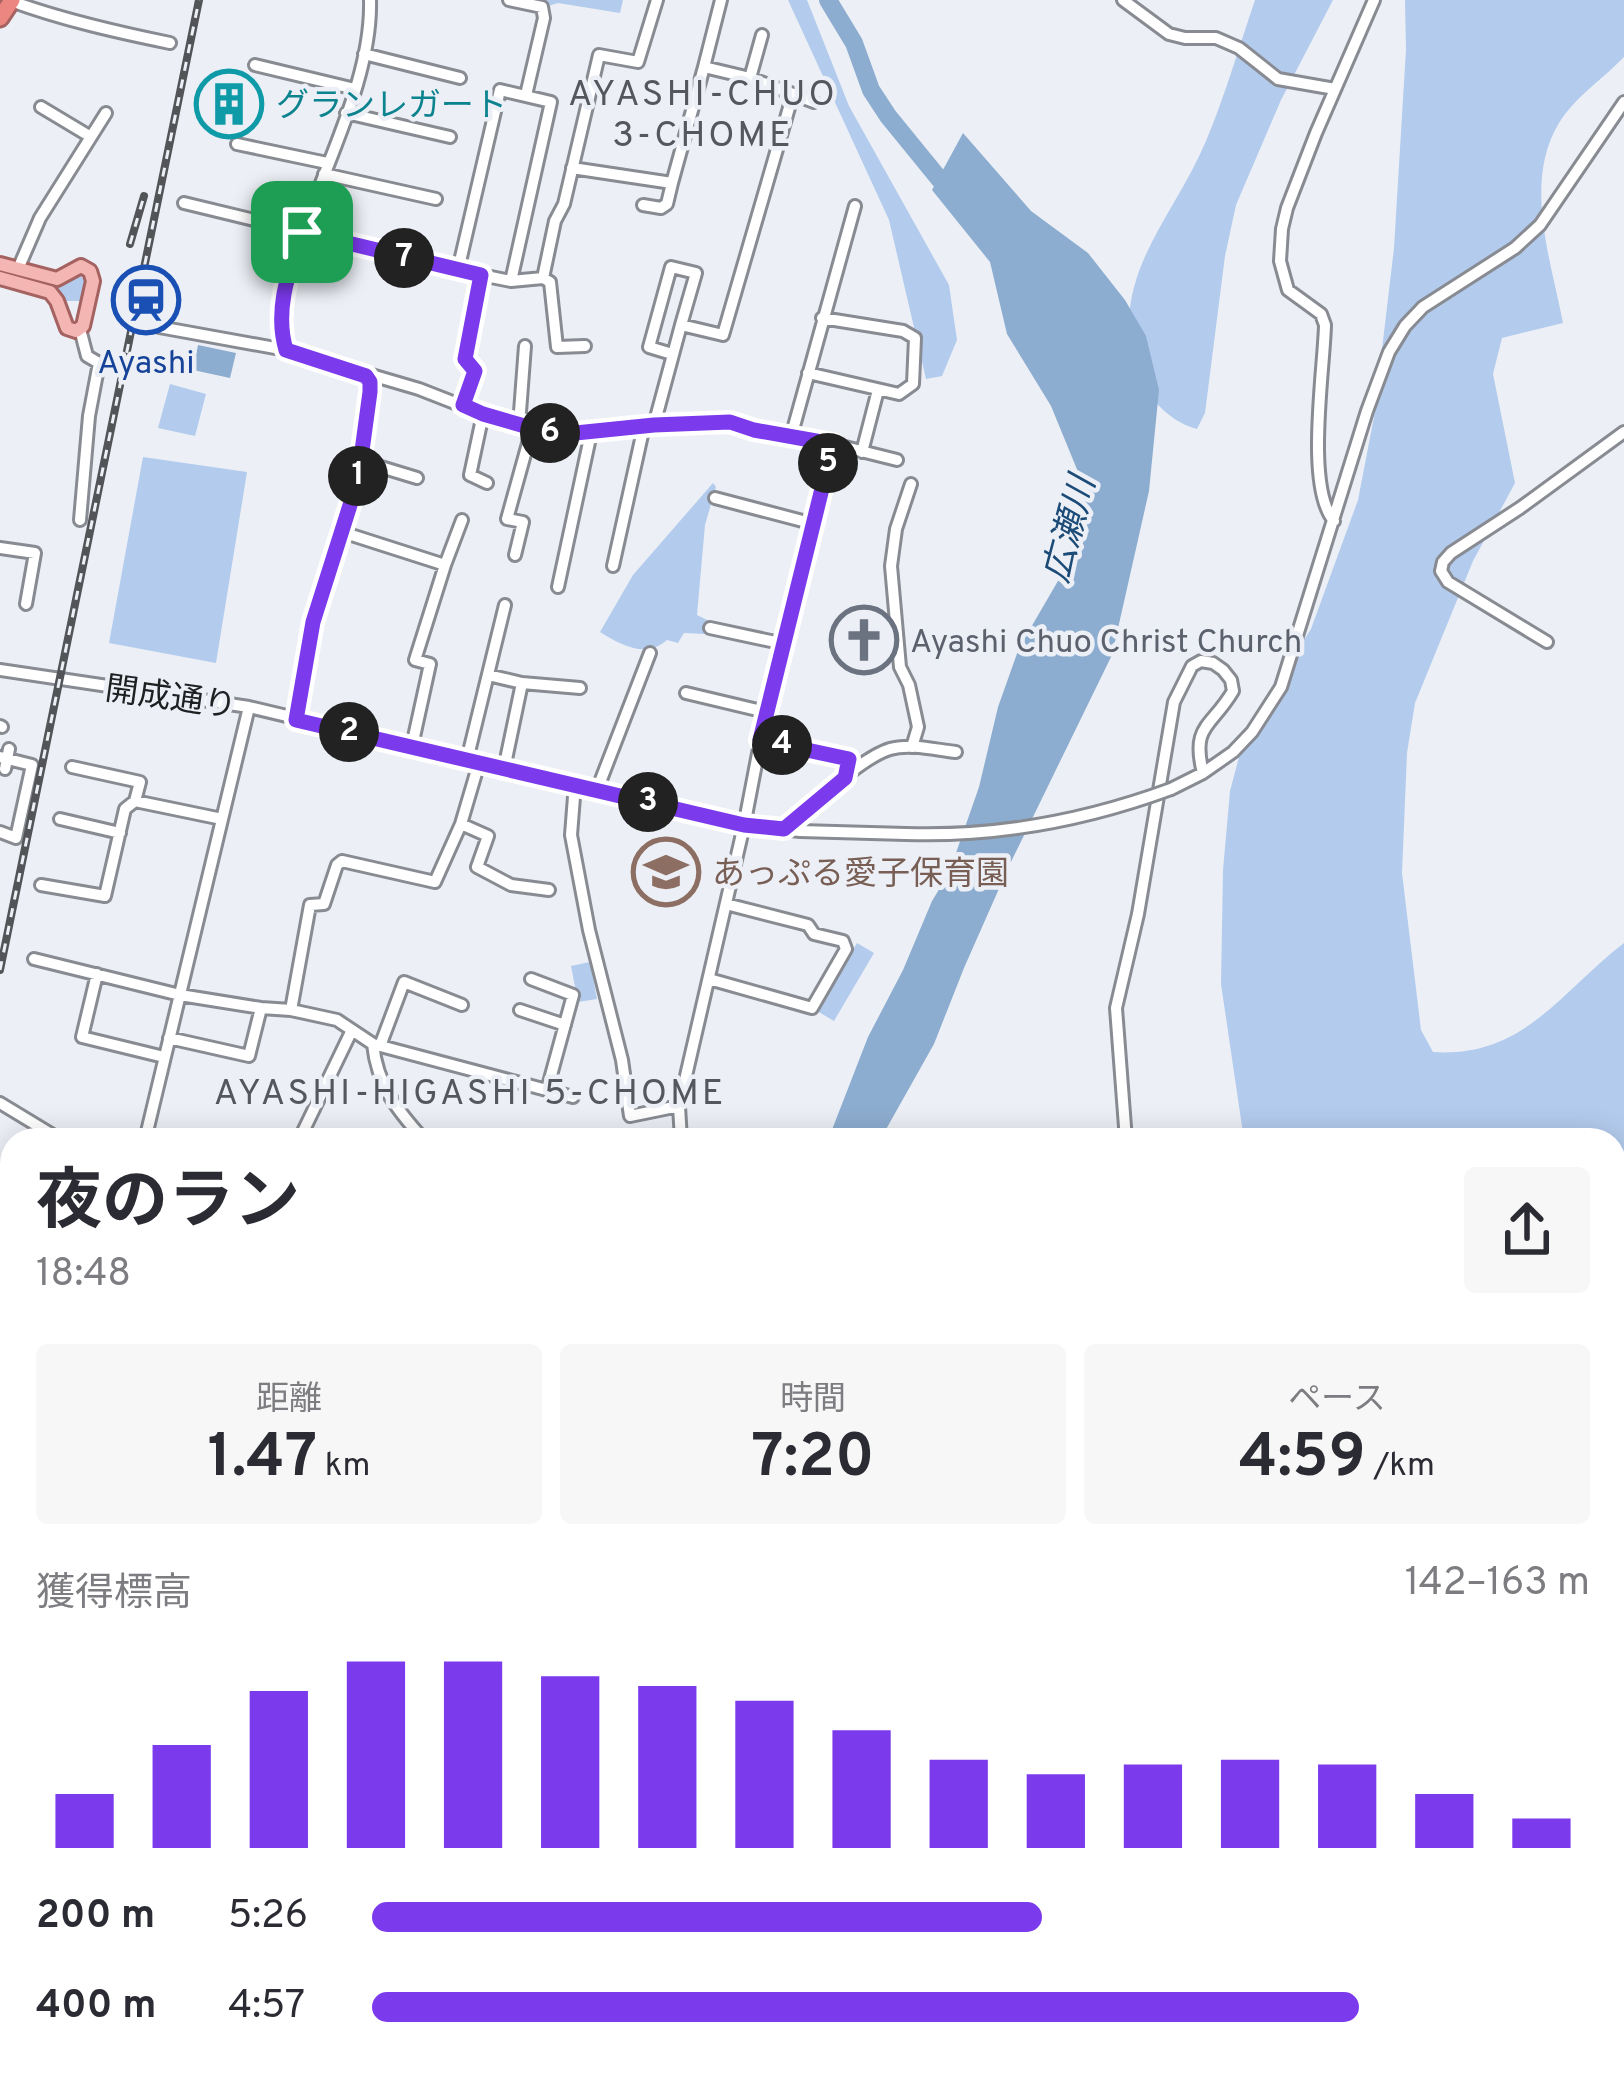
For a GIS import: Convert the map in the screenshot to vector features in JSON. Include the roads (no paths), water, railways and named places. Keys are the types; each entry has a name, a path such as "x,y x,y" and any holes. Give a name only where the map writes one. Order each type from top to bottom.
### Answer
{"highway":[{"path":"0,18 12,1"}],"main road":[{"path":"0,264 57,280 81,266 90,271 93,281 80,329 67,328 50,292 0,278"}],"street":[{"path":"286,350 281,308 289,273 355,89 369,34 370,0"},
{"path":"509,0 542,7 544,18 526,95"},
{"path":"543,278 598,55 638,62 657,0"},
{"path":"643,205 661,208 667,204 721,0"},
{"path":"1123,0 1169,34 1216,38 1247,53 1278,79 1335,89"},
{"path":"1334,521 1325,511 1321,484 1319,416 1325,325 1321,314 1288,290 1280,261 1287,208 1374,0"},
{"path":"12,1 61,19 170,43"},
{"path":"750,79 762,35"},
{"path":"364,54 460,78"},
{"path":"255,65 355,89"},
{"path":"704,67 814,102"},
{"path":"458,270 500,90 526,95 551,102 512,281"},
{"path":"660,307 723,335 794,94"},
{"name":"開成通り","path":"0,670 249,707 744,825 956,836 1094,814 1171,789 1233,752 1252,733 1281,687 1367,411 1389,352 1405,326 1423,307 1515,248 1540,225 1624,102"},
{"path":"41,107 92,137"},
{"path":"18,269 40,218 106,112"},
{"path":"346,113 450,137"},
{"path":"237,144 436,199"},
{"path":"572,168 672,183"},
{"path":"184,203 481,275 512,281 543,278 550,282 557,347 585,346"},
{"path":"791,436 855,206"},
{"path":"613,566 649,425 672,354 696,273 671,267 650,347 672,354"},
{"path":"463,405 475,371 465,359 481,275"},
{"path":"808,373 899,394 913,384 916,338 903,331 822,318"},
{"path":"159,327 286,350 556,435 730,422 898,460"},
{"path":"80,329 86,356 99,363 88,416 80,520"},
{"path":"519,424 526,346"},
{"path":"296,720 312,624 361,461 370,392 366,376"},
{"path":"862,452 878,390"},
{"path":"483,414 465,478 487,483"},
{"path":"515,555 524,521 508,519 532,429"},
{"path":"1547,642 1448,582 1441,572 1443,562 1624,432"},
{"path":"558,586 591,433"},
{"path":"680,1128 679,1106 766,712 833,444"},
{"path":"361,461 417,478"},
{"path":"911,484 896,530 891,566 900,667 918,727 912,747"},
{"path":"715,498 814,524"},
{"path":"412,746 430,664 415,660 462,520"},
{"path":"342,532 445,565"},
{"path":"0,548 34,554 26,604"},
{"path":"290,1010 310,905 324,904 337,865 342,861 435,882 461,824 505,605"},
{"path":"710,628 784,644"},
{"path":"597,790 650,653"},
{"path":"1125,1128 1116,1008 1138,914 1174,702 1192,666 1201,661 1223,670 1233,692 1200,734 1197,749 1203,773"},
{"path":"488,676 580,688"},
{"path":"504,769 522,683"},
{"path":"686,693 766,712"},
{"path":"148,1128 249,707"},
{"path":"760,740 849,759 845,778"},
{"path":"784,829 845,778 893,748 956,752"},
{"path":"0,832 16,838 32,765 5,759"},
{"path":"40,884 105,896 125,809 135,801 140,782 72,767"},
{"path":"575,784 572,835 630,1116 679,1106"},
{"path":"135,801 222,819"},
{"path":"60,820 120,832"},
{"path":"461,824 488,836 477,867 512,884 549,890"},
{"path":"709,979 812,1008 846,950 843,941 814,934 808,925 726,904"},
{"path":"34,959 180,995 337,1020 376,1045 573,1097"},
{"path":"97,974 82,1037 164,1057"},
{"path":"531,979 572,995 547,1090"},
{"path":"412,1128 389,1098 375,1066 376,1045 404,982 463,1005"},
{"path":"169,1038 249,1056 262,1008"},
{"path":"520,1010 565,1025"},
{"path":"305,1128 352,1030"},
{"path":"0,1103 41,1128"}],"waterway":[{"name":"広瀬川","path":"828,0 854,43 871,90 954,197"}],"railway":[{"path":"0,970 199,0"},
{"path":"130,244 144,196"}],"place":[{"name":"グランレガート","path":"229,104"},
{"name":"Ayashi","path":"146,300"},
{"name":"Ayashi Chuo Christ Church","path":"864,640"},
{"name":"あっぷる愛子保育園","path":"666,872"}],"district":[{"name":"AYASHI-CHUO 3-CHOME","path":"703,112"},
{"name":"AYASHI-HIGASHI 5-CHOME","path":"470,1091"}]}
